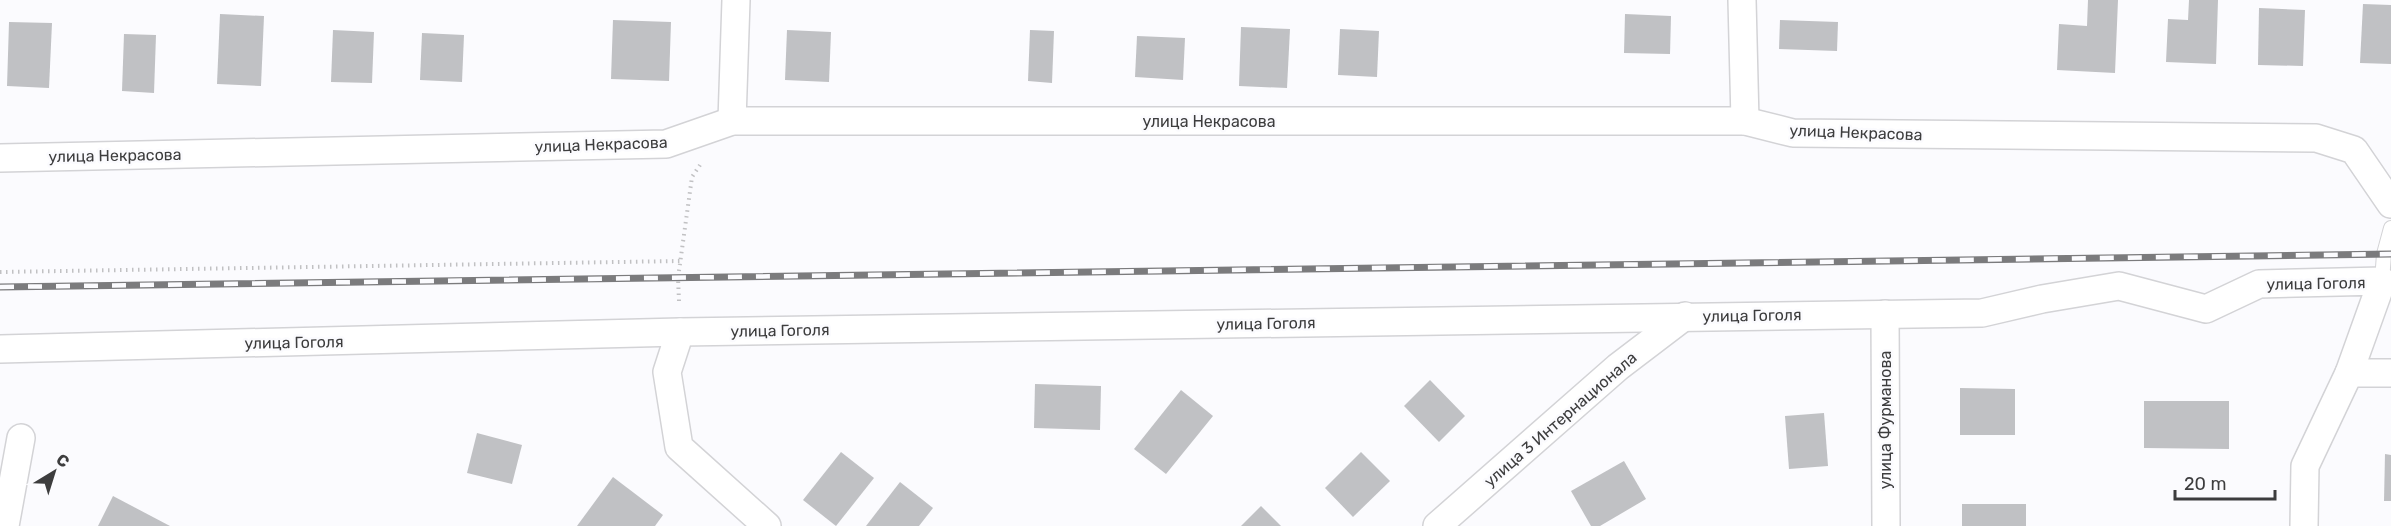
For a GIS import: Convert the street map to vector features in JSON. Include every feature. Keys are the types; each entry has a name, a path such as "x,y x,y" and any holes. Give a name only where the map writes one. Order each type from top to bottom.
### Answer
{"street":[{"path":"732,121 736,0"},
{"path":"1742,0 1745,121"},
{"name":"улица Некрасова","path":"0,158 666,144 732,121 1745,121 1792,133 2316,138 2354,150 2391,204"},
{"name":"улица Гоголя","path":"0,349 680,332 1982,313 2042,299 2118,286 2206,309 2259,284 2382,281 2349,373 2305,466 2304,526"},
{"name":"улица Фурманова","path":"1885,314 1886,526"},
{"name":"улица 3 Интернационала","path":"1437,526 1618,367 1685,316"},
{"path":"680,332 667,372 680,447 767,526"},
{"path":"2349,373 2391,373"},
{"path":"5,526 21,438"}],"lane":[{"path":"2382,281 2384,254 2391,228"}],"path":[{"path":"680,332 678,278 692,177 732,121"},
{"path":"0,272 680,261"}],"building":[{"path":"2088,0 2118,0 2115,73 2057,70 2059,24 2087,26"},
{"path":"2189,0 2218,0 2216,64 2166,62 2168,19 2188,20"},
{"path":"2363,4 2391,5 2391,64 2360,63"},
{"path":"2259,8 2305,10 2303,66 2258,65"},
{"path":"220,14 264,16 261,86 217,84"},
{"path":"1625,14 1671,16 1670,54 1624,53"},
{"path":"613,20 671,22 669,81 611,79"},
{"path":"1780,20 1838,22 1837,51 1779,49"},
{"path":"9,22 52,23 49,88 7,86"},
{"path":"1241,27 1290,29 1287,88 1239,86"},
{"path":"1340,29 1379,31 1377,77 1338,75"},
{"path":"333,30 374,32 372,83 331,82"},
{"path":"787,30 831,32 829,82 785,80"},
{"path":"1030,30 1054,31 1052,83 1028,81"},
{"path":"422,33 464,35 462,82 420,80"},
{"path":"124,34 156,35 154,93 122,91"},
{"path":"1137,36 1185,38 1183,80 1135,77"},
{"path":"1430,380 1465,416 1439,442 1404,406"},
{"path":"1035,384 1101,386 1100,430 1034,428"},
{"path":"1960,388 2015,389 2015,435 1960,435"},
{"path":"1181,390 1213,416 1166,474 1134,449"},
{"path":"2144,401 2229,401 2229,449 2144,448"},
{"path":"1824,413 1828,466 1789,469 1785,416"},
{"path":"477,433 522,445 512,484 467,473"},
{"path":"841,452 874,478 836,526 803,500"},
{"path":"1361,452 1390,481 1353,517 1325,488"},
{"path":"2385,454 2391,455 2391,501 2384,501"},
{"path":"1624,461 1646,499 1600,526 1591,526 1571,491"},
{"path":"613,477 663,515 655,526 577,526"},
{"path":"900,482 933,508 919,526 866,526"},
{"path":"113,496 170,526 98,526"},
{"path":"1962,504 2026,504 2026,526 1962,526"},
{"path":"1261,506 1281,526 1241,526"}],"railway":[{"path":"0,287 2391,254"}]}
